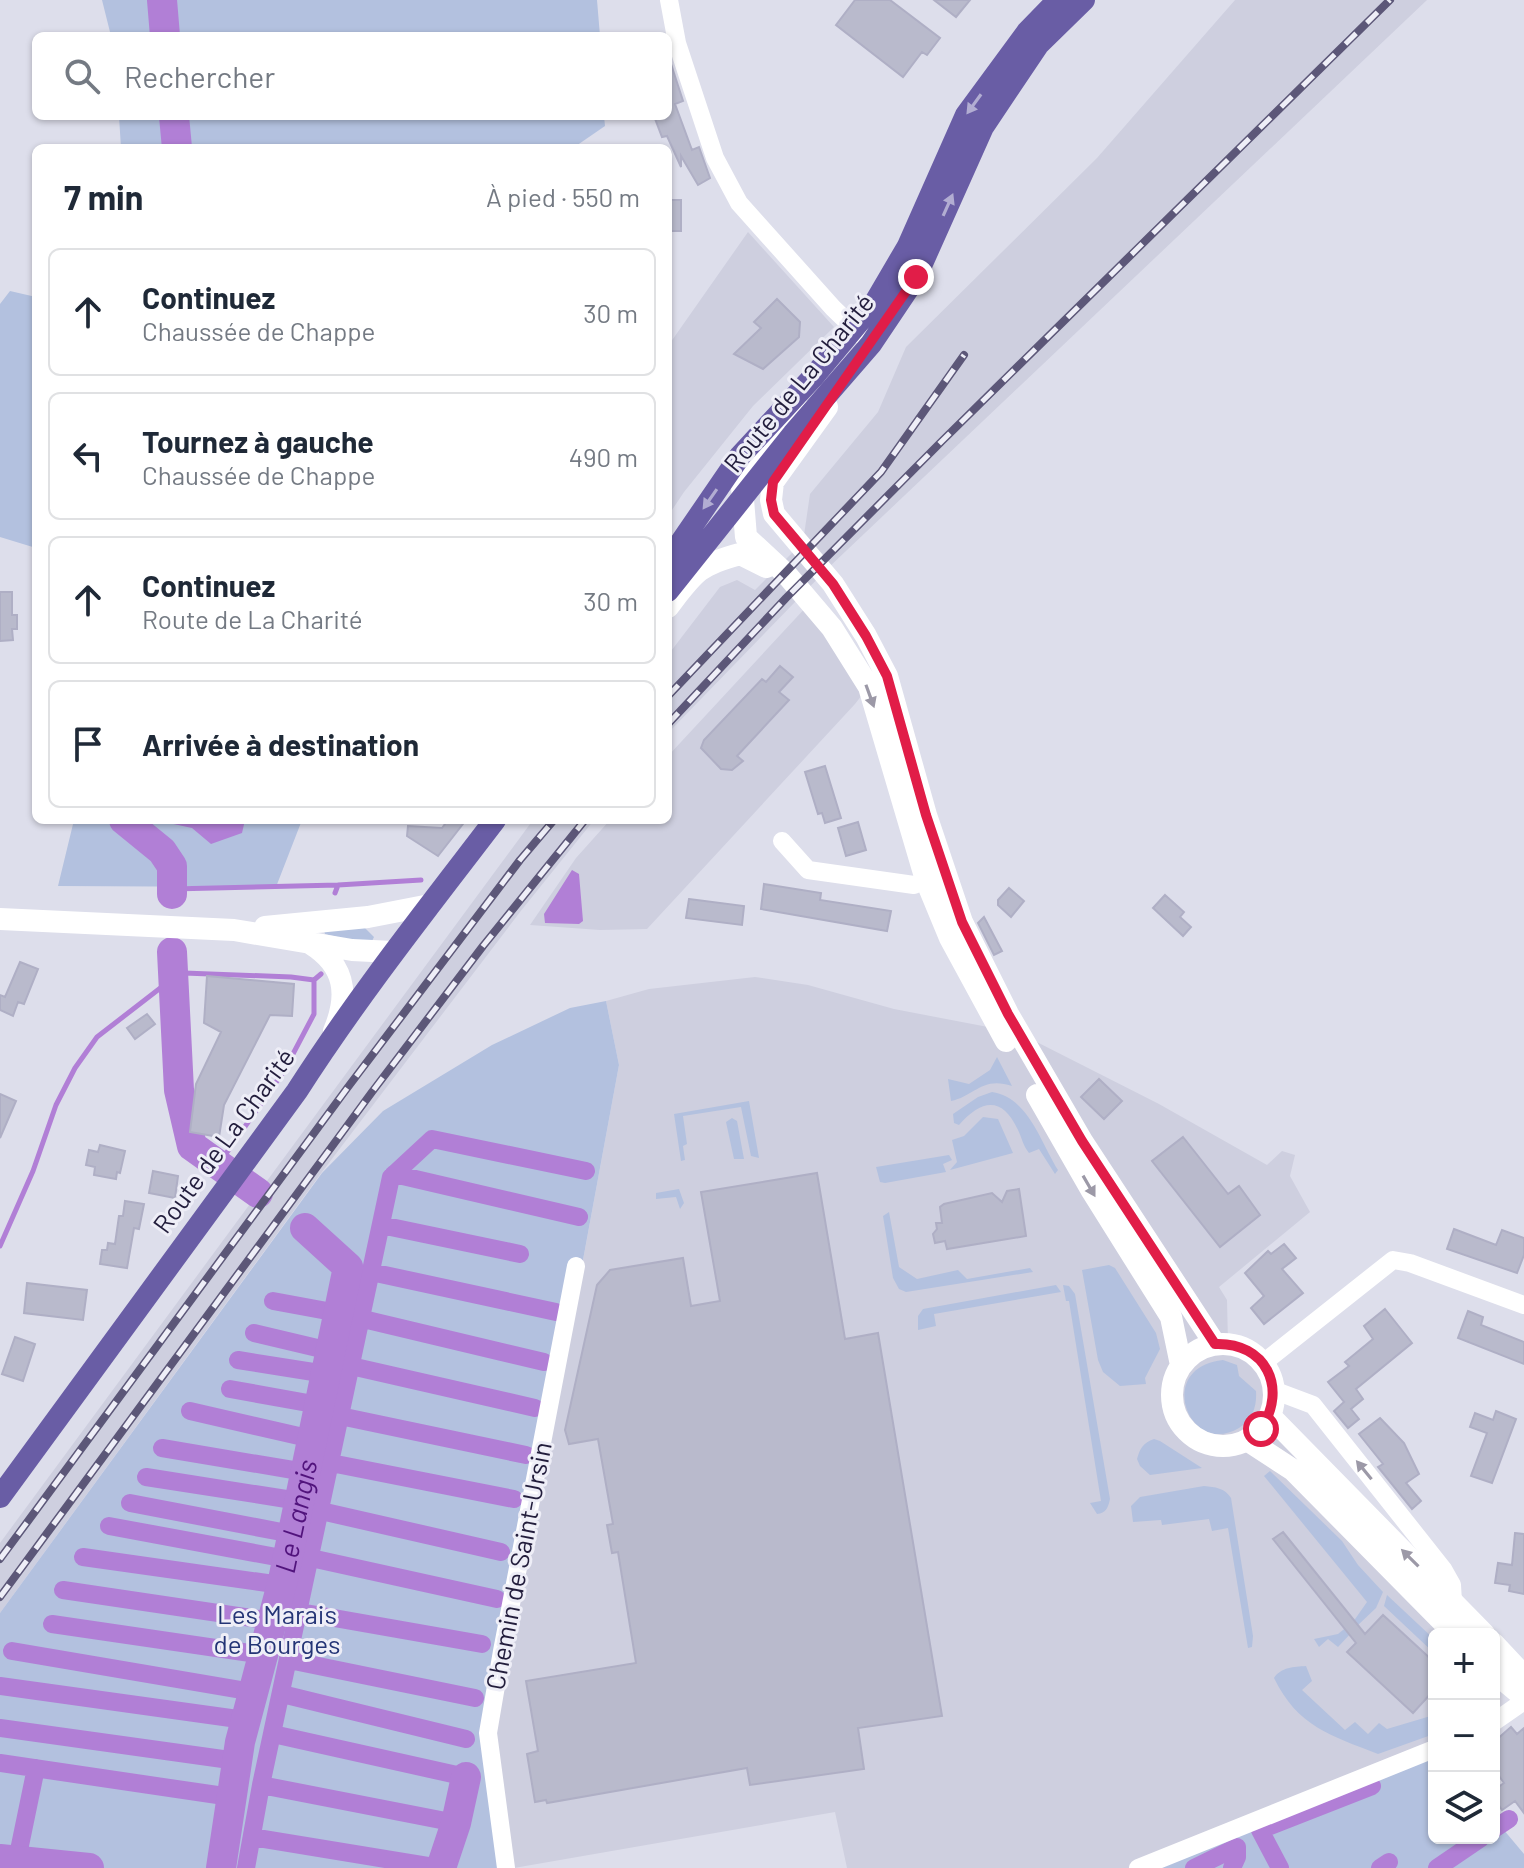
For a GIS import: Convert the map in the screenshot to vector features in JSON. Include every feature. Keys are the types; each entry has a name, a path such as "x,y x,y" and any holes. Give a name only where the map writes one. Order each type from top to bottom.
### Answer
{"main road":[{"name":"Route de La Charité","path":"672,555 740,456 814,376 863,337 874,304 908,246 966,115 1027,32 1058,0"},
{"name":"Route de La Charité","path":"672,587 734,524 743,498 863,337 916,277 983,127 1038,45 1084,0"},
{"path":"863,337 773,482 771,500 774,514 833,584 887,676 926,815 962,922 1050,1088 1215,1344"},
{"path":"743,498 742,487 814,376"},
{"path":"682,539 734,524 769,531 838,597 866,636"},
{"path":"734,524 787,575 832,628 869,687 926,880 950,938 1092,1191 1171,1317 1181,1365"},
{"path":"672,602 695,572 714,561 740,554 764,565 832,628"},
{"name":"Route de La Charité","path":"0,1497 297,1091 393,952 492,824"},
{"path":"234,930 368,917 430,905"},
{"path":"368,917 393,952"},
{"path":"0,919 234,930 352,950 393,952"},
{"path":"306,941 327,954 340,978 344,1002 333,1035"},
{"path":"1215,1344 1228,1344 1249,1350 1263,1363 1273,1390 1270,1416 1261,1429 1247,1440 1221,1446 1200,1440 1178,1419 1171,1391 1181,1365 1198,1350 1215,1344"},
{"path":"1270,1416 1478,1628"},
{"path":"1247,1440 1293,1470 1449,1628"},
{"path":"1513,1665 1524,1699"}],"street":[{"path":"669,0 677,43 715,158 739,203 863,337"},
{"path":"782,841 808,870 914,885 926,880"},
{"path":"1263,1363 1393,1260 1410,1263 1524,1305"},
{"name":"Chemin de Saint-Ursin","path":"506,1868 488,1733 576,1266"},
{"path":"1273,1390 1313,1405 1443,1569 1452,1585 1453,1602"},
{"path":"1500,1717 1524,1699"},
{"path":"1138,1868 1428,1751"}],"shaded area":[{"path":"1235,0 1427,0 827,569 672,729 672,650 720,587 737,580 755,590 803,542 810,494 878,412 906,347 1097,158"},
{"path":"748,232 834,327 753,406 672,510 672,340"},
{"path":"808,605 862,695 855,704 647,929 600,930 530,925 576,858 606,824 672,824 672,752"},
{"path":"174,824 244,824 242,833 211,844 192,828"},
{"path":"530,824 591,824 322,1172 0,1613 0,1543"},
{"path":"572,870 579,874 583,921 579,924 545,923 544,914"},
{"path":"755,977 808,985 894,1009 1019,1033 1159,1104 1267,1165 1282,1151 1295,1155 1290,1176 1310,1212 1219,1287 1227,1300 1228,1343 1249,1350 1263,1363 1273,1383 1274,1401 1270,1416 1478,1628 1428,1628 1428,1751 1138,1868 847,1868 835,1812 514,1868 494,1743 619,1065 606,1001 649,989"}],"green space":[{"path":"102,0 597,0 600,32 110,32"},
{"path":"119,120 604,120 605,126 579,144 121,144"},
{"path":"10,291 32,296 32,547 0,537 0,304"},
{"path":"73,824 300,824 276,887 58,886"},
{"path":"364,927 374,937 370,945 325,934 324,930"},
{"name":"Les Marais de Bourges","path":"606,1001 619,1065 494,1742 507,1868 0,1868 0,1613 322,1173 383,1111 492,1045 570,1008"},
{"path":"997,1057 1012,1086 993,1083 951,1101 948,1079 969,1084 990,1070"},
{"path":"992,1092 1015,1102 1024,1112 1058,1170 1055,1174 1039,1149 1029,1153 1012,1119 998,1106 983,1106 959,1125 954,1123 953,1114 978,1097"},
{"path":"749,1101 759,1158 751,1156 741,1107 683,1116 687,1144 683,1146 685,1160 681,1161 674,1114"},
{"path":"983,1117 998,1119 1013,1153 950,1170 957,1162 952,1140 964,1136"},
{"path":"732,1118 737,1121 744,1159 734,1159 726,1122"},
{"path":"949,1155 952,1160 943,1164 946,1172 880,1182 876,1167"},
{"path":"679,1189 684,1203 680,1209 676,1197 656,1199 656,1193"},
{"path":"889,1212 899,1267 917,1279 958,1270 967,1279 1030,1268 1033,1272 906,1292 899,1289 893,1278 883,1216"},
{"path":"1109,1265 1115,1268 1156,1333 1160,1349 1145,1378 1146,1384 1120,1386 1103,1372 1098,1360 1082,1270"},
{"path":"1056,1285 1061,1292 934,1314 936,1326 918,1330 918,1316 923,1309"},
{"path":"1063,1285 1069,1286 1075,1294 1110,1499 1106,1510 1097,1514 1090,1503 1101,1501 1069,1301 1066,1301"},
{"path":"1223,1360 1237,1365 1239,1376 1256,1391 1256,1397 1248,1421 1239,1428 1221,1434 1206,1431 1194,1422 1186,1408 1185,1393 1189,1378 1202,1366"},
{"path":"1154,1439 1202,1468 1150,1475 1137,1459 1142,1446"},
{"path":"1270,1471 1342,1541 1358,1565 1383,1592 1376,1608 1357,1626 1353,1622 1367,1602 1264,1476"},
{"path":"1204,1486 1223,1490 1231,1498 1253,1636 1252,1647 1248,1648 1228,1528 1212,1531 1209,1519 1162,1525 1161,1520 1133,1522 1131,1506 1140,1497"},
{"path":"1387,1595 1428,1633 1428,1647 1384,1606"},
{"path":"1348,1626 1353,1631 1338,1647 1328,1639 1319,1647 1314,1639 1338,1634"},
{"path":"1306,1666 1312,1681 1302,1690 1345,1730 1355,1722 1368,1734 1379,1723 1387,1729 1428,1717 1428,1736 1378,1754 1330,1735 1305,1719 1283,1695 1274,1678 1292,1667"},
{"path":"1425,1753 1428,1759 1428,1844 1473,1844 1475,1848 1481,1844 1500,1844 1500,1831 1503,1829 1524,1854 1524,1868 1138,1868"}],"building":[{"path":"855,0 890,0 940,38 927,55 922,52 903,77 836,25"},
{"path":"934,0 970,0 956,17"},
{"path":"672,67 683,101 675,104 692,150 699,147 710,178 698,185 681,156 681,167 667,136 662,137 656,120 672,120"},
{"path":"672,200 681,200 681,231 672,231"},
{"path":"777,299 800,322 799,337 763,369 734,354 761,328 754,322"},
{"path":"0,592 12,592 12,615 17,615 17,629 12,629 13,640 0,641"},
{"path":"780,666 793,677 779,692 789,700 737,756 743,761 732,770 721,769 701,748 704,740 762,679 766,682"},
{"path":"825,766 841,818 825,823 822,813 818,814 805,772"},
{"path":"858,822 866,850 846,856 838,828"},
{"path":"445,824 463,824 438,856 407,836 408,826 442,828"},
{"path":"764,884 821,893 820,900 891,911 887,931 761,909"},
{"path":"1009,888 1024,901 1011,917 998,905 998,900"},
{"path":"1165,895 1184,912 1180,917 1191,927 1183,936 1153,908"},
{"path":"689,899 744,906 742,925 686,918"},
{"path":"984,917 1002,951 994,955 978,923"},
{"path":"20,962 38,969 24,1004 18,1002 13,1016 0,1010 0,995 5,997"},
{"path":"207,976 294,984 292,1016 270,1015 224,1105 219,1137 190,1132 196,1084 221,1032 204,1023"},
{"path":"147,1014 155,1024 135,1039 127,1028"},
{"path":"1099,1079 1122,1101 1104,1119 1081,1097"},
{"path":"0,1094 16,1101 0,1138"},
{"path":"1183,1137 1228,1194 1239,1186 1260,1215 1220,1247 1152,1161"},
{"path":"100,1145 125,1151 116,1179 94,1175 95,1167 86,1165 89,1150 98,1152"},
{"path":"153,1171 178,1176 175,1198 149,1193"},
{"path":"817,1173 845,1339 878,1333 942,1716 858,1728 864,1769 750,1785 747,1768 547,1803 546,1800 535,1802 527,1754 538,1751 526,1681 636,1663 618,1552 612,1553 607,1525 613,1524 598,1439 569,1444 565,1430 597,1285 610,1270 683,1258 691,1306 720,1301 701,1192"},
{"path":"1019,1189 1026,1236 947,1249 945,1241 935,1243 933,1234 937,1229 936,1223 942,1223 940,1207 944,1204 992,1193 1002,1202 1007,1191"},
{"path":"125,1201 144,1204 139,1229 134,1228 127,1268 100,1264 102,1250 107,1250 108,1243 115,1244 119,1216 123,1216"},
{"path":"1454,1229 1496,1245 1502,1230 1524,1238 1524,1255 1517,1273 1447,1249"},
{"path":"1284,1244 1296,1258 1282,1269 1303,1293 1264,1324 1251,1308 1264,1296 1245,1273 1268,1251 1271,1254"},
{"path":"27,1283 87,1290 83,1320 24,1313"},
{"path":"1385,1309 1412,1343 1356,1389 1363,1399 1351,1409 1359,1419 1348,1428 1334,1411 1344,1402 1328,1382 1349,1366 1345,1362 1373,1339 1364,1326"},
{"path":"1468,1311 1483,1317 1481,1325 1524,1342 1524,1364 1458,1338"},
{"path":"15,1337 35,1344 23,1381 2,1374"},
{"path":"1496,1411 1516,1419 1492,1483 1471,1476 1487,1433 1470,1427 1475,1413 1493,1420"},
{"path":"1380,1418 1404,1443 1419,1474 1406,1483 1421,1501 1412,1509 1378,1467 1383,1464 1359,1434"},
{"path":"1283,1532 1365,1634 1383,1615 1428,1656 1428,1697 1413,1713 1347,1652 1356,1643 1273,1539"},
{"path":"1515,1533 1524,1534 1524,1594 1509,1591 1510,1585 1495,1583 1498,1563 1512,1565"},
{"path":"1511,1727 1517,1734 1524,1728 1524,1813 1515,1801 1502,1810 1500,1807 1500,1786 1504,1783 1500,1777 1500,1737"}],"waterway":[{"name":"Le Langis","path":"162,0 165,32"},
{"name":"Le Langis","path":"174,120 177,144"},
{"name":"Le Langis","path":"129,824 162,851 172,866 172,894"},
{"path":"338,885 421,880"},
{"path":"172,889 338,885 335,893"},
{"name":"Le Langis","path":"172,952 179,1090 192,1146 258,1193"},
{"path":"0,1246 33,1171 56,1105 75,1068 97,1037 184,973 314,980"},
{"path":"218,1165 284,1071 314,1014 314,980 321,974"},
{"path":"246,1868 391,1177 432,1139 586,1171"},
{"path":"394,1174 579,1217"},
{"path":"381,1225 520,1254"},
{"name":"Le Langis","path":"221,1868 240,1742 283,1580 348,1267 305,1228"},
{"path":"371,1272 556,1312"},
{"path":"273,1301 338,1313 544,1362"},
{"path":"254,1333 330,1351"},
{"path":"238,1360 326,1374"},
{"path":"351,1366 535,1408"},
{"path":"230,1389 319,1405"},
{"path":"190,1411 312,1439"},
{"path":"340,1416 526,1455"},
{"path":"162,1448 305,1472"},
{"path":"331,1463 514,1499"},
{"path":"146,1477 299,1501"},
{"path":"130,1503 292,1534"},
{"path":"321,1511 501,1552"},
{"path":"109,1526 287,1559"},
{"path":"83,1557 281,1585"},
{"path":"311,1558 497,1599"},
{"path":"63,1590 272,1621"},
{"path":"300,1612 482,1644"},
{"path":"52,1624 263,1655"},
{"path":"12,1651 253,1692"},
{"path":"289,1660 475,1698"},
{"path":"0,1686 245,1720"},
{"path":"282,1694 466,1739"},
{"path":"0,1728 237,1761"},
{"path":"273,1734 466,1777"},
{"path":"0,1763 231,1797"},
{"path":"17,1860 36,1768"},
{"path":"441,1868 456,1823 466,1777"},
{"path":"261,1785 456,1823"},
{"path":"1280,1868 1260,1830 1372,1786"},
{"path":"1500,1825 1509,1819"},
{"path":"252,1837 440,1868"},
{"path":"1437,1868 1472,1844"},
{"path":"1194,1868 1237,1847 1232,1868"},
{"name":"Le Langis","path":"0,1859 89,1868"},
{"name":"Le Langis","path":"19,1868 22,1861"},
{"path":"1380,1868 1389,1862"},
{"name":"Le Langis","path":"53,1868 55,1864"}],"railway":[{"path":"672,720 786,598 942,441 1390,0"},
{"path":"672,692 881,472 964,355"},
{"path":"0,1559 348,1087 551,824"},
{"path":"0,1597 372,1092 483,946 582,824"}],"route":[{"path":"916,277 773,482 771,500 774,514 833,584 887,676 926,815 962,922 1008,1014 1050,1088 1215,1344 1249,1350 1263,1363 1273,1383 1274,1401 1270,1416 1261,1429"}]}
